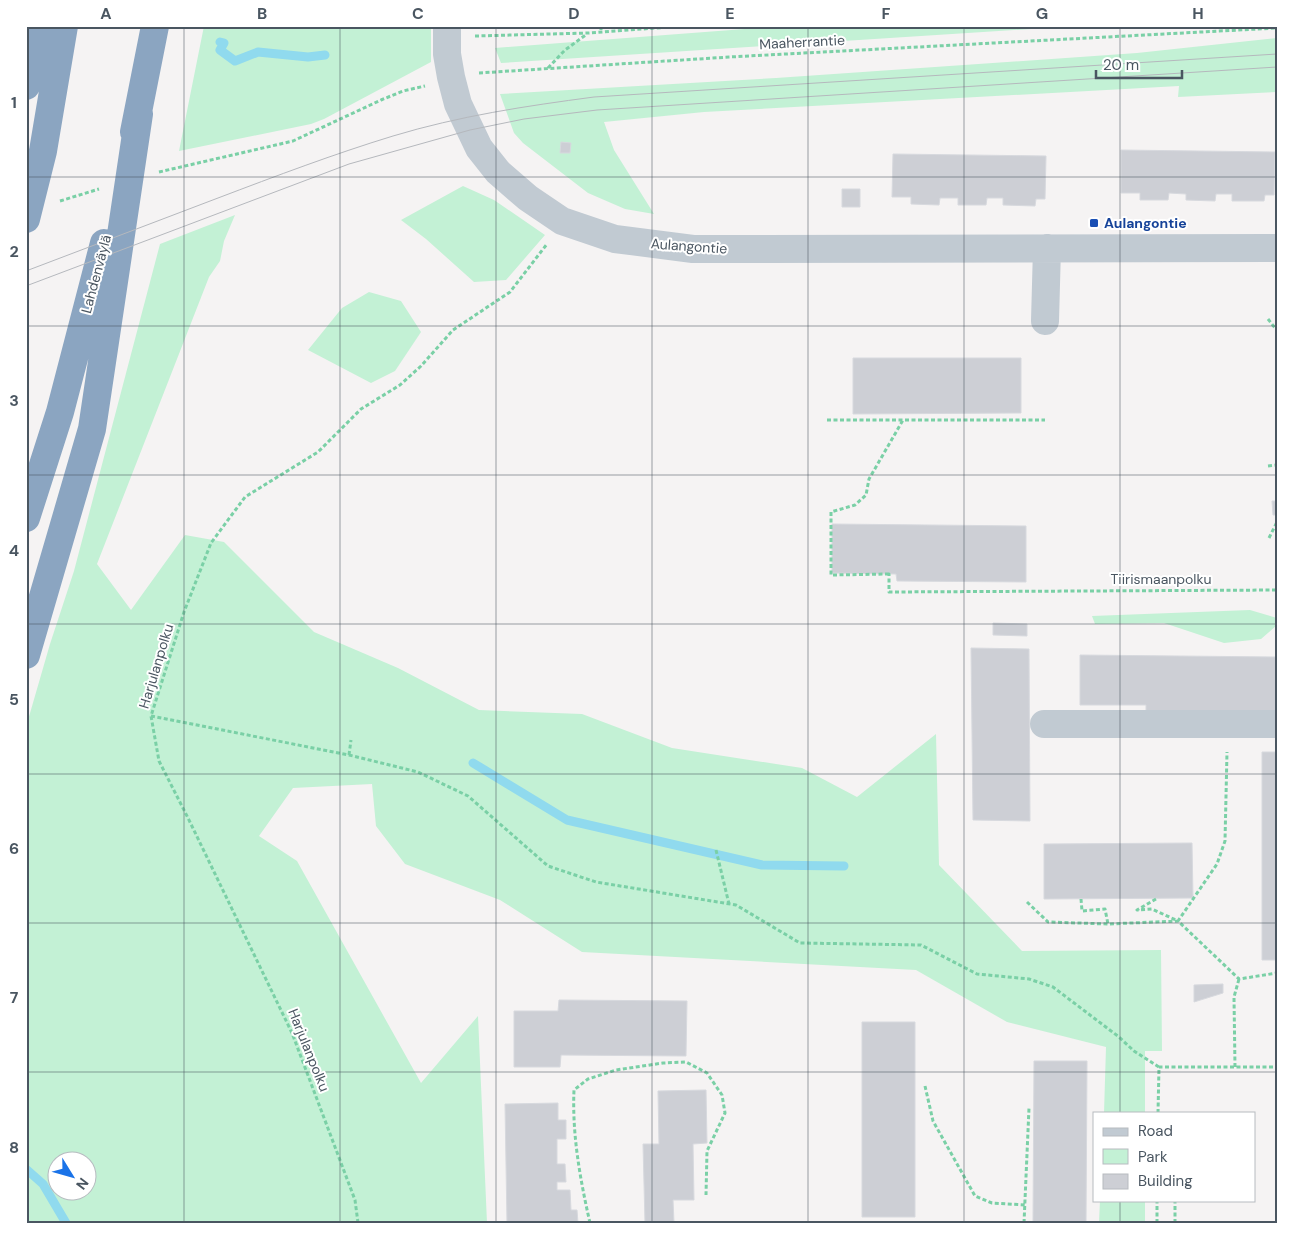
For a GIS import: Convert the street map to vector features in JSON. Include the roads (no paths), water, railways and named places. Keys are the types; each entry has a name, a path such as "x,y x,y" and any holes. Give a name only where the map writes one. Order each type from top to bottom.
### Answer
{"highway":[{"path":"26,86 42,26"},
{"path":"26,219 43,151 64,26"},
{"name":"Lahdenväylä","path":"26,518 60,412 139,114 155,26"},
{"path":"26,655 92,429 139,114"}],"street":[{"name":"Aulangontie","path":"447,26 447,54 450,77 464,118 479,148 498,172 528,198 562,220 616,239 693,249 1277,248"},
{"path":"1045,321 1047,248"},
{"path":"1044,724 1277,724"}],"waterway":[{"path":"220,42 224,43 220,50 235,61 258,52 308,57 325,55"},
{"path":"473,763 567,820 762,865 844,866"},
{"path":"26,1169 43,1184 66,1223"}],"tram line":[{"path":"26,271 349,150 418,129 493,112 594,97 1277,54"},
{"path":"26,286 349,164 470,130 524,119 597,110 1277,67"}],"place":[{"name":"Aulangontie","path":"1094,223"}]}
